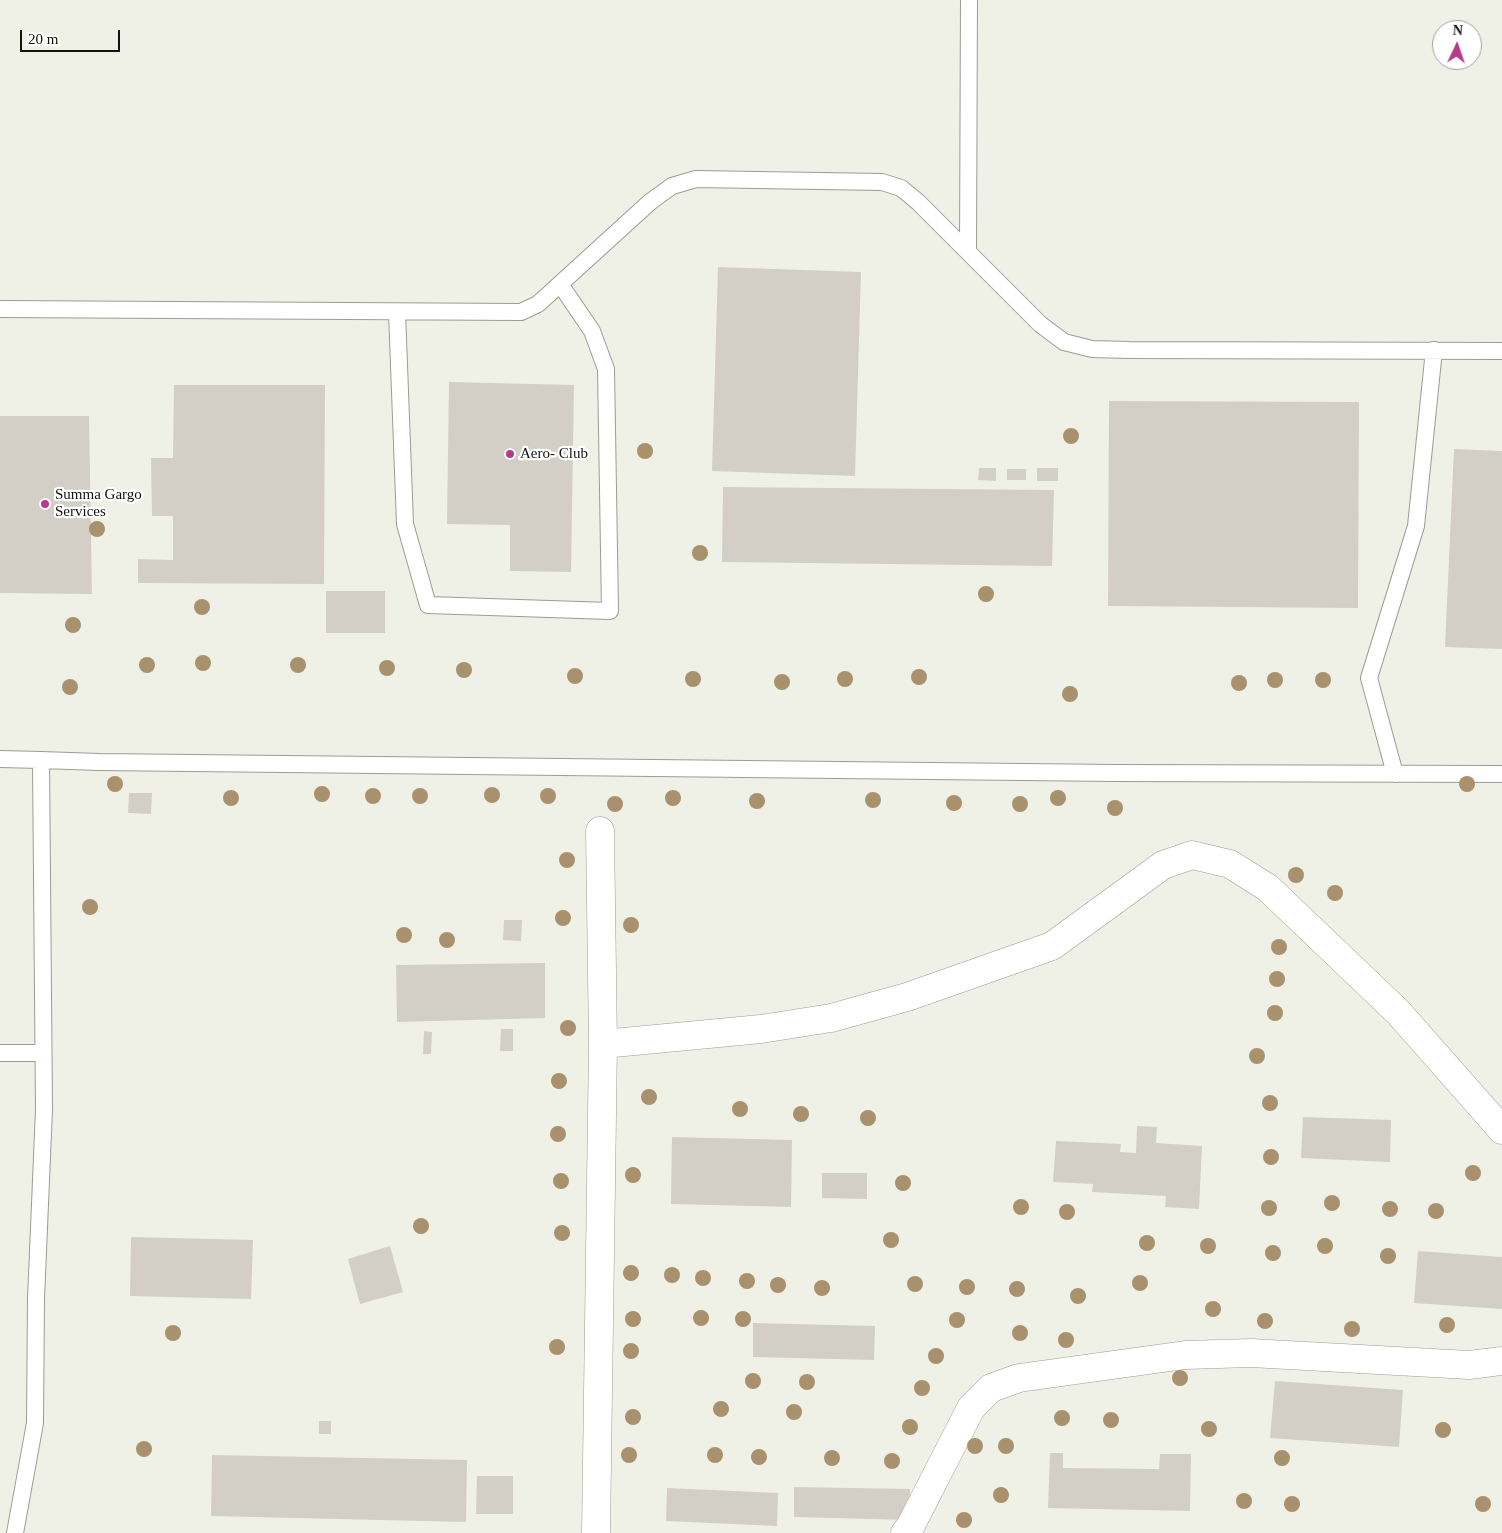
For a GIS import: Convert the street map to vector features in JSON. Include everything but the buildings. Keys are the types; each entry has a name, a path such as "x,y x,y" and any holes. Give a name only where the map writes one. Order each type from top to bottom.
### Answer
{"street":[{"path":"596,1533 604,1044 600,831"},
{"path":"604,1044 778,1026 831,1018 907,997 1052,946 1163,865 1192,855 1230,864 1268,888 1398,1012 1502,1130"},
{"path":"905,1533 910,1528 971,1408 991,1388 1019,1378 1186,1355 1251,1353 1469,1365 1502,1362"}],"lane":[{"path":"968,252 969,0"},
{"path":"0,310 521,312 538,304 650,202 672,186 696,179 882,182 901,188 918,202 1040,324 1064,342 1092,349 1502,351"},
{"path":"397,312 405,524 428,605 610,611 606,369 592,332 560,284"},
{"path":"1395,774 1369,678 1416,526 1434,350"},
{"path":"0,759 119,762 1502,774"},
{"path":"15,1533 35,1422 36,1298 44,1110 41,760"},
{"path":"0,1053 43,1053"}],"place":[{"name":"Aero- Club","path":"510,454"},
{"name":"Summa Gargo Services","path":"45,504"}]}
